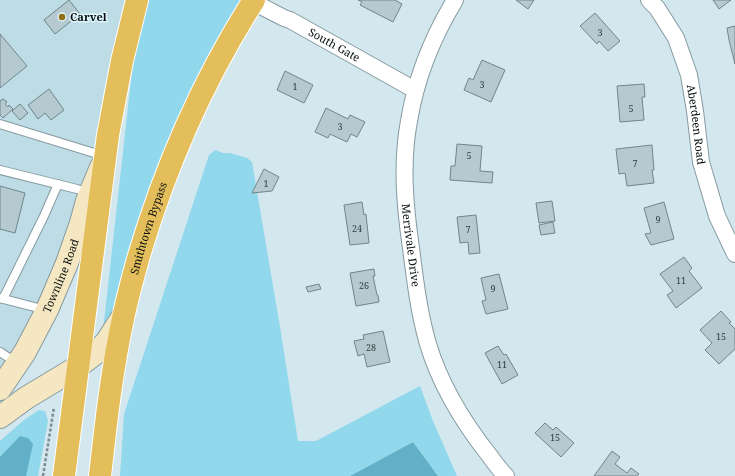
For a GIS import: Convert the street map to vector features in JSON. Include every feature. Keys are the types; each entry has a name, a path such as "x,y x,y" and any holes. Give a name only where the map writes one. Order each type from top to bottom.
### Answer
{"highway":[{"path":"128,36 130,0"},
{"path":"64,476 63,408 79,366 105,156 116,88 137,0"},
{"name":"Smithtown Bypass","path":"100,476 111,379 123,316 146,232 162,184 200,95 254,1"}],"main road":[{"name":"Townline Road","path":"0,389 9,358 32,340 47,310 67,264 90,193 105,156"},
{"path":"0,417 26,398 79,366 96,353 107,341 123,316"},
{"path":"26,398 43,394 57,394 66,399 63,408"}],"street":[{"name":"Merrivale Drive","path":"455,0 431,44 415,90 408,122 405,200 418,301 428,343 442,382 472,434 506,476"},
{"name":"Aberdeen Road","path":"649,0 657,8 676,38 689,75 701,162 717,216 735,254"},
{"name":"South Gate","path":"254,1 415,90"}],"lane":[{"path":"0,124 105,156"},
{"path":"0,170 90,193"},
{"path":"47,310 2,299 44,216 58,184"}],"path":[{"path":"43,476 63,408"}],"shaded area":[{"path":"0,0 125,0 122,52 83,205 29,327 0,372"},
{"path":"147,0 246,0 119,298 103,331 136,35"},
{"path":"215,150 247,158 252,162 298,441 316,441 420,386 433,421 457,476 438,476 413,442 350,476 120,476 124,414 209,155"},
{"path":"39,410 45,411 48,421 38,476 0,476 0,441 24,420"},
{"path":"20,436 28,438 33,444 26,476 0,476 0,457"},
{"path":"413,442 438,476 350,476"}],"building":[{"name":"Carvel","path":"69,0 80,14 55,34 44,20"},
{"path":"358,0 395,0 402,4 393,22 360,5 362,2"},
{"path":"516,0 534,0 528,9"},
{"path":"713,0 731,0 719,9"},
{"path":"595,13 620,41 608,51 599,41 597,44 580,26"},
{"path":"735,26 735,64 727,28"},
{"path":"0,34 27,66 0,88"},
{"path":"482,60 505,70 491,102 464,90 469,78 473,80"},
{"path":"285,71 313,85 304,103 277,90"},
{"path":"644,84 645,97 642,97 644,120 620,122 617,86"},
{"path":"49,89 64,110 51,120 45,113 38,119 28,105"},
{"path":"3,99 7,102 5,104 8,107 9,105 13,109 3,118 0,115 0,101"},
{"path":"20,104 28,113 20,120 12,111"},
{"path":"326,108 348,119 350,115 365,122 357,137 351,134 347,142 330,134 328,138 315,132"},
{"path":"457,144 482,146 480,171 493,172 492,183 450,180 451,166 455,166"},
{"path":"652,145 654,170 652,170 654,183 627,186 625,173 619,174 616,149"},
{"path":"264,169 279,177 272,191 252,193"},
{"path":"0,186 25,193 15,233 0,229"},
{"path":"552,201 555,221 539,223 536,203"},
{"path":"362,202 364,215 366,214 369,243 350,245 344,205"},
{"path":"664,202 674,239 651,245 645,234 651,233 644,208"},
{"path":"476,215 480,253 469,254 468,242 460,243 457,217"},
{"path":"553,222 555,233 541,235 539,225"},
{"path":"684,257 692,268 689,271 702,288 676,308 667,295 673,291 660,274"},
{"path":"374,269 375,276 373,276 379,302 356,306 350,273"},
{"path":"499,274 508,309 486,314 482,301 486,300 481,278"},
{"path":"319,284 321,289 308,292 306,287"},
{"path":"721,311 735,329 735,349 719,364 705,350 712,343 700,330"},
{"path":"383,331 390,362 367,367 364,354 358,356 354,341 364,339 363,335"},
{"path":"498,346 504,355 506,354 518,375 502,384 485,353"},
{"path":"545,423 553,430 556,427 574,443 561,457 535,433"},
{"path":"612,451 620,457 615,464 627,473 631,468 639,474 637,476 594,476"}],"place":[{"name":"Carvel","path":"62,17"}]}
